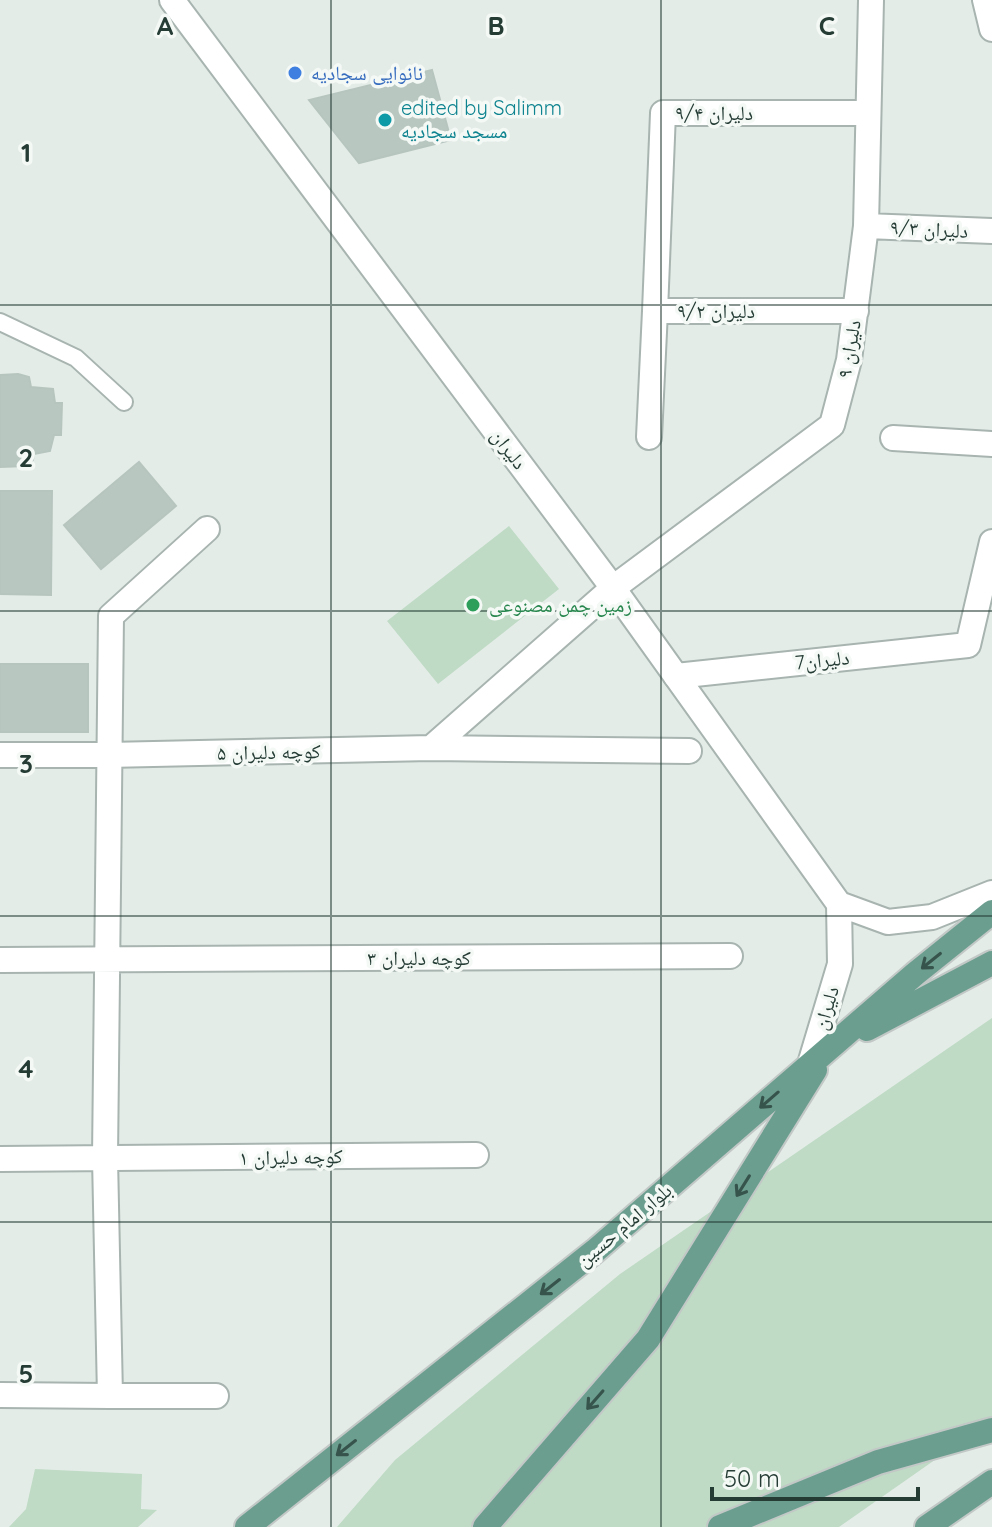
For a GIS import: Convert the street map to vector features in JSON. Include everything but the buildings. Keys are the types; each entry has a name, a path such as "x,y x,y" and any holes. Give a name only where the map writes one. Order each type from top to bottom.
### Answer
{"main road":[{"name":"بلوار امام حسین","path":"247,1527 595,1251 992,912"},
{"path":"485,1527 648,1339 819,1057 992,963"},
{"path":"720,1527 878,1462 992,1430"},
{"path":"927,1527 992,1482"}],"street":[{"name":"دلیران","path":"172,0 613,588 839,904 840,964 819,1057"},
{"name":"دلیران ۹","path":"613,588 832,425 849,360 866,226 871,0"},
{"path":"985,0 992,29"},
{"name":"دلیران ۹/۴","path":"655,311 663,113 867,113"},
{"name":"دلیران ۹/۳","path":"866,226 992,231"},
{"name":"دلیران ۹/۲","path":"649,437 655,311 856,311"},
{"path":"893,438 992,444"},
{"path":"110,1396 105,1158 111,616 207,529"},
{"name":"دلیران7","path":"676,676 968,645 992,542"},
{"path":"431,748 613,588"},
{"name":"کوچه دلیران ۵","path":"0,755 431,748 689,751"},
{"path":"839,904 888,922 932,917 992,893"},
{"name":"کوچه دلیران ۳","path":"0,960 730,956"},
{"name":"کوچه دلیران ۱","path":"0,1159 476,1155"},
{"path":"0,1395 216,1396"}],"lane":[{"path":"0,322 76,358 124,402"}],"green space":[{"name":"زمین چمن مصنوعی","path":"509,526 559,589 438,684 387,621"},
{"path":"992,1018 992,1420 839,1527 337,1527 395,1460 620,1274"},
{"path":"35,1469 142,1474 141,1509 157,1510 138,1527 9,1527 26,1509"}],"place":[{"name":"نانوایی سجادیه","path":"295,73"},
{"name":"edited by Salimm مسجد سجادیه","path":"385,120"},
{"name":"زمین چمن مصنوعی","path":"473,605"}]}
